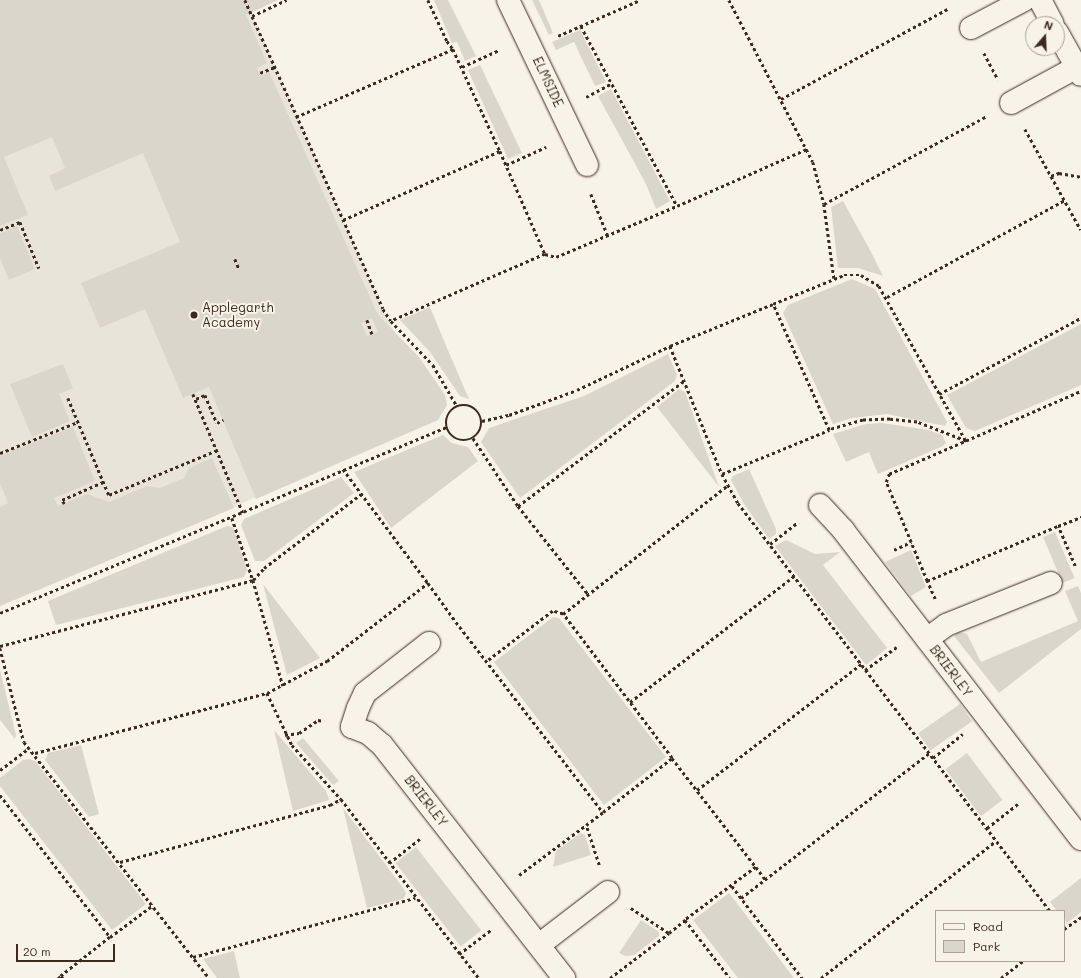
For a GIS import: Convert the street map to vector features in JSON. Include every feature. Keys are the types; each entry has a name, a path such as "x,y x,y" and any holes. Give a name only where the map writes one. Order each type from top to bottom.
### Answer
{"street":[{"name":"ELMSIDE","path":"508,0 587,165"},
{"path":"971,28 1024,0"},
{"path":"1040,0 1049,16"},
{"path":"1011,103 1079,71 1065,46"},
{"name":"BRIERLEY","path":"820,505 843,530 1081,839"},
{"path":"923,634 1051,583"},
{"path":"352,728 358,708 366,694 429,643"},
{"name":"BRIERLEY","path":"352,728 368,733 382,745 564,978"},
{"path":"539,945 608,892"}],"path":[{"path":"245,0 296,117 391,321 433,365 457,406"},
{"path":"252,16 287,0"},
{"path":"428,0 447,41 462,67 545,254"},
{"path":"462,67 529,42 581,26 640,0"},
{"path":"729,0 807,149 818,176 824,204 834,278"},
{"path":"781,99 951,7"},
{"path":"581,26 677,206"},
{"path":"296,117 453,49"},
{"path":"260,73 275,66"},
{"path":"824,204 1011,103"},
{"path":"506,165 573,135"},
{"path":"391,321 545,254 556,257 608,236 807,149"},
{"path":"343,220 500,151"},
{"path":"587,165 588,187 608,236"},
{"path":"1051,176 1059,173 1081,177"},
{"path":"887,297 1065,200 1081,230"},
{"path":"0,230 20,222 39,268"},
{"path":"235,258 240,269"},
{"path":"482,421 509,415 577,390 670,346 834,278 861,275 880,286 887,297 966,441"},
{"path":"773,304 829,430"},
{"path":"939,394 1081,318"},
{"path":"367,320 372,334"},
{"path":"670,346 722,474 728,485 770,544 865,670 1049,910"},
{"path":"518,506 685,380"},
{"path":"946,625 886,482 889,474 1081,391"},
{"path":"193,394 243,513"},
{"path":"196,399 205,395 217,423 223,420"},
{"path":"68,398 109,495 217,450"},
{"path":"457,406 471,406 479,413 482,421 481,430 474,438 457,440 447,427 448,416 457,406"},
{"path":"722,474 829,430 863,420 890,419 916,422 966,441"},
{"path":"0,453 78,422"},
{"path":"0,613 232,518 343,469 447,427"},
{"path":"474,438 518,506 588,594"},
{"path":"343,469 360,494 486,662 603,812 672,758"},
{"path":"64,504 62,500 103,482"},
{"path":"563,614 728,485"},
{"path":"209,978 21,736 0,647 254,580 264,568 360,494"},
{"path":"770,544 820,505"},
{"path":"927,581 1081,517"},
{"path":"232,518 254,580 283,686"},
{"path":"1058,526 1078,573"},
{"path":"630,702 794,576"},
{"path":"35,753 267,693 283,686 327,661 428,583"},
{"path":"486,662 553,611 563,614 765,879"},
{"path":"865,670 923,634"},
{"path":"697,790 861,664"},
{"path":"267,693 285,735 304,760 341,799 479,978"},
{"path":"933,758 986,717"},
{"path":"285,735 299,733 318,720 352,728"},
{"path":"0,770 29,748"},
{"path":"741,898 929,753"},
{"path":"987,828 1040,787"},
{"path":"0,795 110,937"},
{"path":"120,862 330,805 341,799"},
{"path":"389,863 442,822"},
{"path":"497,892 586,825"},
{"path":"821,978 996,841"},
{"path":"730,978 686,920 756,867"},
{"path":"732,886 802,978"},
{"path":"193,957 416,898"},
{"path":"61,977 110,937 153,905"},
{"path":"459,954 513,912"},
{"path":"1065,928 1081,916"},
{"path":"610,978 669,933"},
{"path":"1001,978 1022,962"}],"shaded area":[{"name":"Applegarth Academy","path":"251,12 383,309 438,420 0,606 0,117"}],"green space":[{"path":"0,0 278,0 246,15 267,63 257,68 261,76 269,72 378,315 419,357 445,395 447,405 438,420 256,499 209,387 183,398 145,309 100,328 81,283 180,242 143,153 55,191 49,176 65,168 52,137 4,157 28,215 0,226","holes":["372,318 378,332 367,336 361,323"]},
{"path":"434,0 448,0 476,56 465,61 457,42 452,43"},
{"path":"532,0 539,0 553,33 549,35"},
{"path":"580,30 606,82 595,86 574,42 556,50 552,42"},
{"path":"480,65 522,153 508,159 468,70"},
{"path":"611,89 670,201 656,209 646,184 598,96"},
{"path":"843,201 883,276 858,268 838,268 831,207"},
{"path":"17,226 35,269 9,280 0,258 0,234"},
{"path":"852,279 875,289 947,422 945,426 887,414 852,418 833,424 783,313 788,305"},
{"path":"430,307 469,399 460,396 430,352 400,320"},
{"path":"1081,324 1081,385 975,431 966,428 947,395"},
{"path":"668,354 677,375 675,381 520,498 481,442 489,428 584,396"},
{"path":"63,364 73,388 59,394 70,421 32,437 10,384"},
{"path":"679,389 685,392 719,487 657,407"},
{"path":"882,423 929,430 942,435 946,443 943,446 878,474 869,452 846,462 833,434 866,424"},
{"path":"73,427 95,481 54,498 58,506 87,494 109,502 147,486 160,488 184,478 189,468 212,458 234,508 0,606 0,507 8,503 0,483 0,456"},
{"path":"443,435 452,443 468,447 478,461 391,528 354,472"},
{"path":"749,469 776,529 776,534 769,539 744,504 731,480 733,476"},
{"path":"341,477 354,493 264,561 255,561 241,525 244,519"},
{"path":"227,526 233,527 247,570 244,577 56,625 48,601"},
{"path":"1055,532 1075,578 1063,583 1043,537"},
{"path":"786,540 815,554 840,552 823,565 887,648 866,665 775,546"},
{"path":"911,550 926,587 911,596 885,562"},
{"path":"263,584 320,658 287,675"},
{"path":"1078,586 1081,593 1081,629 999,693 954,636 959,632 967,634 981,662 1078,621 1065,591"},
{"path":"553,617 559,618 666,757 604,805 494,662"},
{"path":"0,670 16,735 15,739 0,720"},
{"path":"960,704 972,721 930,750 918,733"},
{"path":"274,730 326,791 329,800 293,811"},
{"path":"303,738 339,781 333,785 296,743"},
{"path":"81,745 99,814 89,817 45,760 48,753"},
{"path":"967,753 1003,800 981,816 945,769"},
{"path":"30,759 36,762 146,904 112,930 0,786 0,778 23,760"},
{"path":"343,808 404,889 406,894 403,899 367,908"},
{"path":"581,833 585,835 591,855 553,867 556,851"},
{"path":"416,847 481,931 461,947 396,863"},
{"path":"1081,878 1081,912 1066,924 1065,910 1056,910 1050,902"},
{"path":"729,893 794,978 738,978 693,920"},
{"path":"641,920 659,932 659,936 634,955 626,956 619,953"},
{"path":"234,951 240,978 217,978 203,959"}],"place":[{"name":"Applegarth Academy","path":"194,315"}]}
